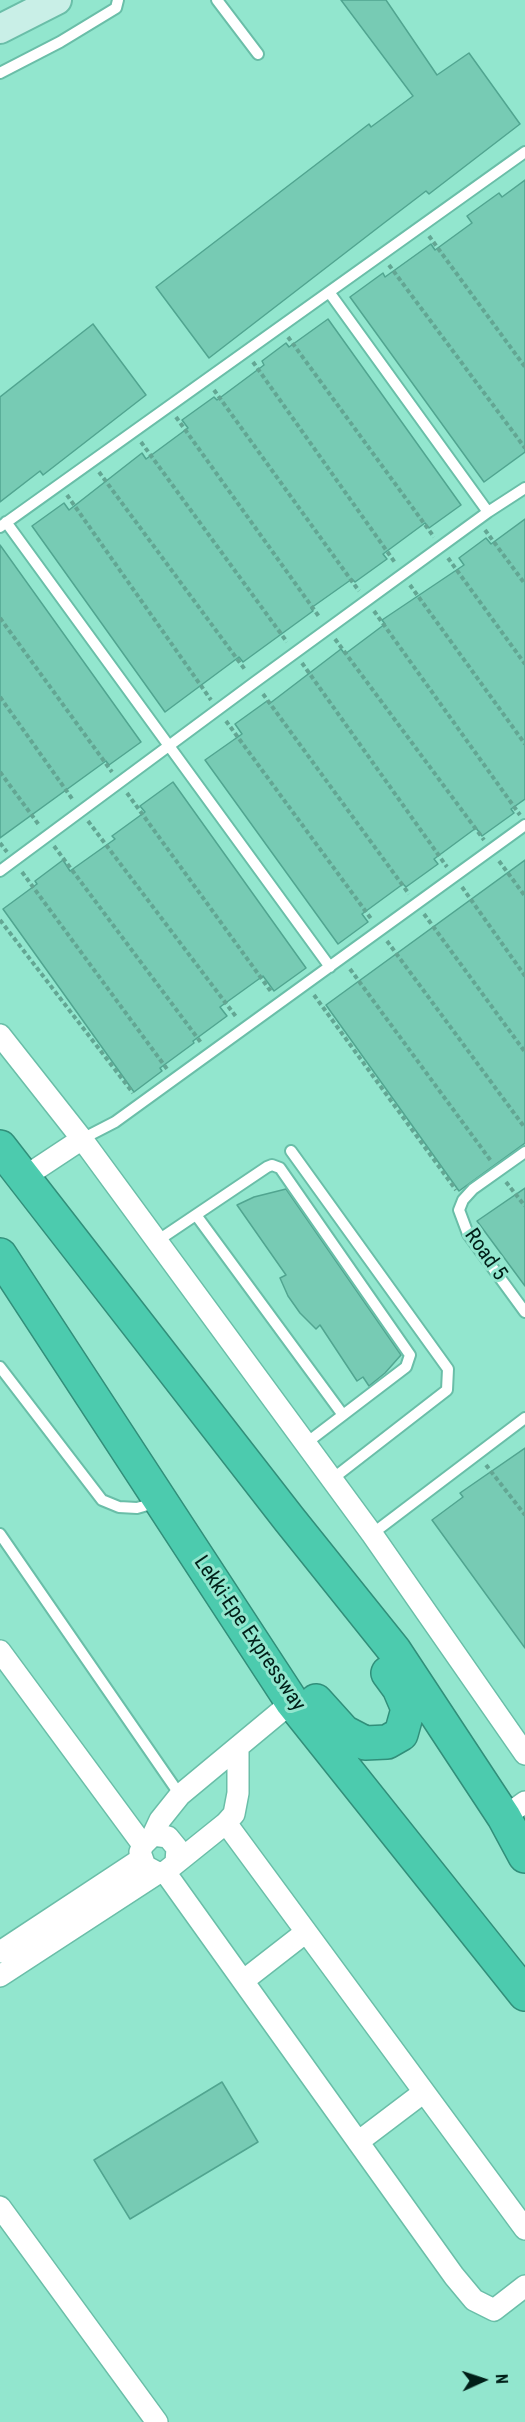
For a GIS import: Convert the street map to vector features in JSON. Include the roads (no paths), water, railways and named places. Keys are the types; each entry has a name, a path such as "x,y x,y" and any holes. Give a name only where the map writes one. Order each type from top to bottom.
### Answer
{"highway":[{"path":"0,1147 289,1520 394,1650 514,1810 525,1856"},
{"name":"Lekki-Epe Expressway","path":"0,1255 292,1702 525,1994"},
{"path":"50,1332 99,1370 297,1681 344,1732 365,1743 387,1742 401,1734 408,1710 399,1688 312,1568 289,1520"}],"street":[{"path":"0,28 57,0"},
{"path":"0,1035 82,1139 372,1534 525,1754"},
{"path":"23,1178 82,1139"},
{"path":"0,1651 146,1847"},
{"path":"292,1702 180,1795 160,1820 146,1847 145,1866 166,1869 358,2142 454,2276 474,2300 494,2310 525,2286"},
{"path":"0,1976 166,1869 226,1823 234,1814 238,1793 238,1749"},
{"path":"226,1823 525,2229"},
{"path":"0,1952 146,1847 168,1837 174,1841 177,1848 166,1869"},
{"path":"243,1981 306,1932"},
{"path":"358,2142 424,2092"},
{"path":"0,2207 157,2422"}],"lane":[{"path":"0,73 60,42 116,8 118,0"},
{"path":"217,0 258,54"},
{"path":"330,967 169,745 3,525 525,152"},
{"path":"329,292 488,512"},
{"path":"0,871 477,520 525,488"},
{"path":"82,1139 115,1122 141,1104 525,825"},
{"path":"291,1151 448,1369 447,1390 331,1480"},
{"name":"Road 5","path":"525,1152 473,1189 463,1200 459,1210 468,1234 525,1312"},
{"path":"157,1242 267,1167 272,1165 280,1168 410,1355 406,1367 305,1444"},
{"path":"196,1215 343,1415"},
{"path":"0,1367 102,1500 119,1507 136,1508 161,1502"},
{"path":"372,1534 525,1418"},
{"path":"0,1534 180,1795"}]}
